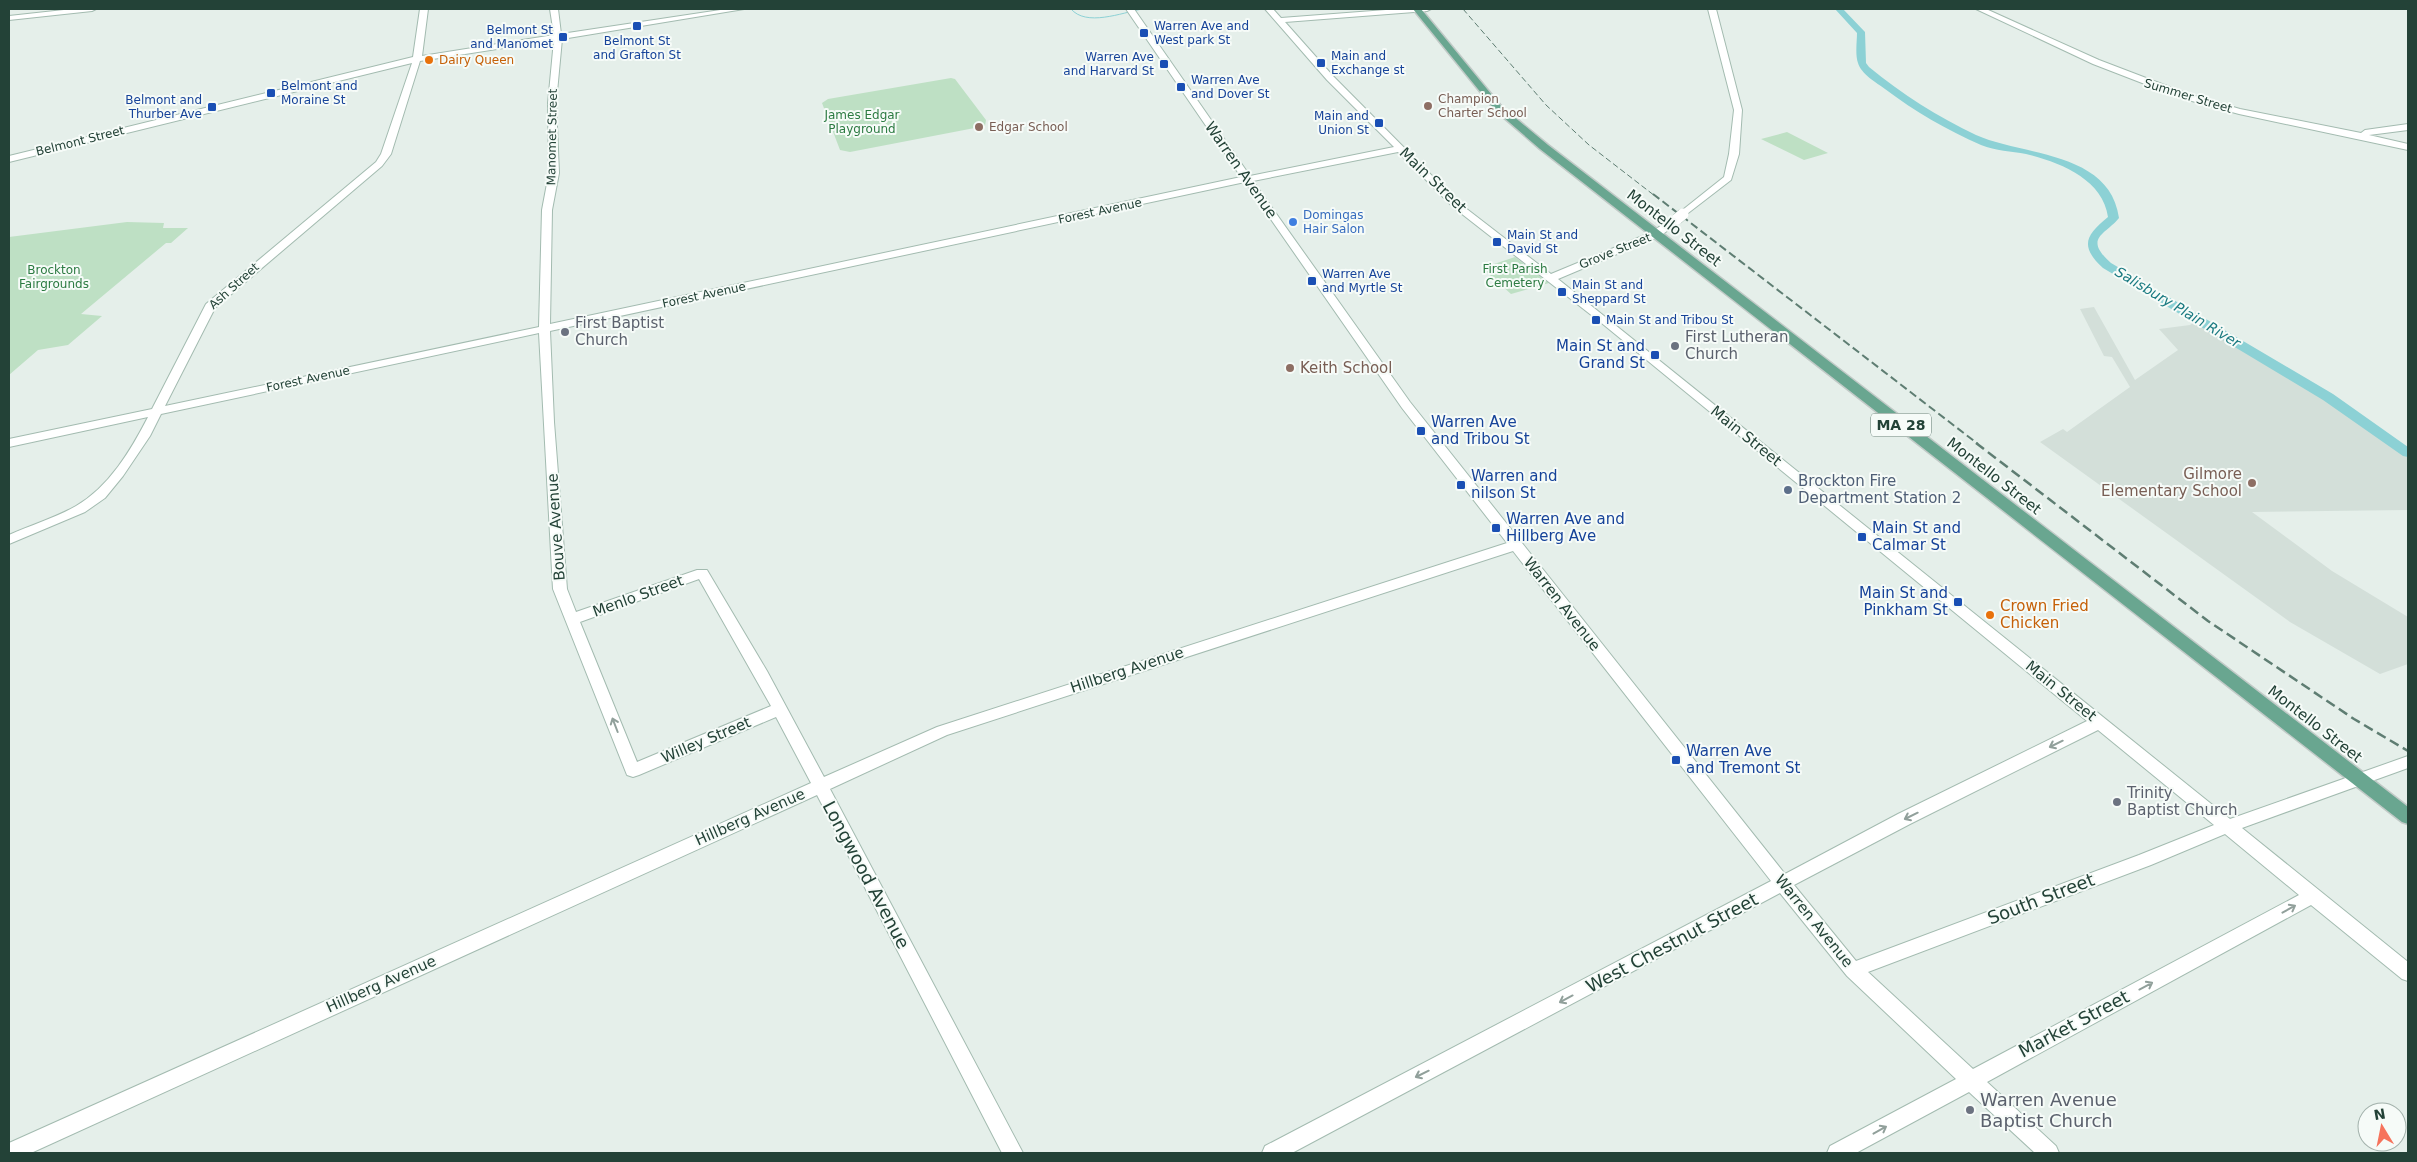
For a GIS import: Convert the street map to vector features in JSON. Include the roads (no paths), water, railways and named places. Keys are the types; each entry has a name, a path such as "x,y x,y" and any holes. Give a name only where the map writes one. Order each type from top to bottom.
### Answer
{"main road":[{"name":"Montello Street","path":"1420,9 1498,108 1544,147 2408,818"}],"street":[{"path":"9,18 92,9"},
{"name":"Ash Street","path":"9,540 80,509 100,495 135,451 210,306 379,164 386,154 417,59 424,9"},
{"name":"Manomet Street","path":"544,329 547,210 554,173 552,104 554,74 557,66 557,36 554,9"},
{"name":"Belmont Street","path":"9,159 417,59 740,9"},
{"name":"Main Street","path":"1269,9 1330,78 1456,205 1551,278 2408,973"},
{"path":"1279,20 1420,9"},
{"name":"Grove Street","path":"1551,278 1656,234 1728,178 1734,154 1738,110 1712,9"},
{"name":"Summer Street","path":"1980,9 2069,51 2154,86 2250,114 2408,147"},
{"name":"Warren Avenue","path":"1131,11 1247,180 1406,405 1783,884 1853,970 2049,1153"},
{"path":"2352,134 2408,127"},
{"name":"Forest Avenue","path":"9,443 1400,149"},
{"name":"Bouve Avenue","path":"544,329 548,422 560,589 633,770"},
{"name":"Hillberg Avenue","path":"9,1153 942,731 1516,545"},
{"name":"Menlo Street","path":"573,619 702,573"},
{"name":"Longwood Avenue","path":"702,573 780,709 1013,1153"},
{"name":"Willey Street","path":"633,770 780,709"},
{"name":"West Chestnut Street","path":"1272,1153 1904,819 2100,722"},
{"name":"South Street","path":"1853,970 2145,860 2228,826 2401,765"},
{"name":"Market Street","path":"1837,1153 2312,896"}],"waterway":[{"path":"1071,9 1077,14 1095,18 1114,16 1142,9"},
{"name":"Salisbury Plain River","path":"1839,9 1861,32 1862,63 1866,69 1907,101 1939,120 1986,143 2030,152 2056,160 2084,174 2096,183 2106,193 2112,205 2114,218 2096,233 2093,242 2094,251 2107,265 2328,397 2408,453"}],"railway":[{"path":"1463,9 1546,105 1589,145 1655,196"},
{"path":"1653,194 1978,444"},
{"path":"1976,443 2208,621 2354,719 2408,751"}],"place":[{"name":"Belmont St and Grafton St","path":"637,26"},
{"name":"Warren Ave and West park St","path":"1144,33"},
{"name":"Belmont St and Manomet","path":"563,37"},
{"name":"Dairy Queen","path":"429,60"},
{"name":"Main and Exchange st","path":"1321,63"},
{"name":"Warren Ave and Harvard St","path":"1164,64"},
{"name":"Warren Ave and Dover St","path":"1181,87"},
{"name":"Belmont and Moraine St","path":"271,93"},
{"name":"Champion Charter School","path":"1428,106"},
{"name":"Belmont and Thurber Ave","path":"212,107"},
{"name":"Main and Union St","path":"1379,123"},
{"name":"Edgar School","path":"979,127"},
{"name":"Domingas Hair Salon","path":"1293,222"},
{"name":"Main St and David St","path":"1497,242"},
{"name":"Warren Ave and Myrtle St","path":"1312,281"},
{"name":"Main St and Sheppard St","path":"1562,292"},
{"name":"Main St and Tribou St","path":"1596,320"},
{"name":"First Baptist Church","path":"565,332"},
{"name":"First Lutheran Church","path":"1675,346"},
{"name":"Main St and Grand St","path":"1655,355"},
{"name":"Keith School","path":"1290,368"},
{"name":"Warren Ave and Tribou St","path":"1421,431"},
{"name":"Gilmore Elementary School","path":"2252,483"},
{"name":"Warren and nilson St","path":"1461,485"},
{"name":"Brockton Fire Department Station 2","path":"1788,490"},
{"name":"Warren Ave and Hillberg Ave","path":"1496,528"},
{"name":"Main St and Calmar St","path":"1862,537"},
{"name":"Main St and Pinkham St","path":"1958,602"},
{"name":"Crown Fried Chicken","path":"1990,615"},
{"name":"Warren Ave and Tremont St","path":"1676,760"},
{"name":"Trinity Baptist Church","path":"2117,802"},
{"name":"Warren Avenue Baptist Church","path":"1970,1110"}],"park label":[{"name":"James Edgar Playground","path":"862,122"},
{"name":"First Parish Cemetery","path":"1515,276"},
{"name":"Brockton Fairgrounds","path":"54,277"}]}
